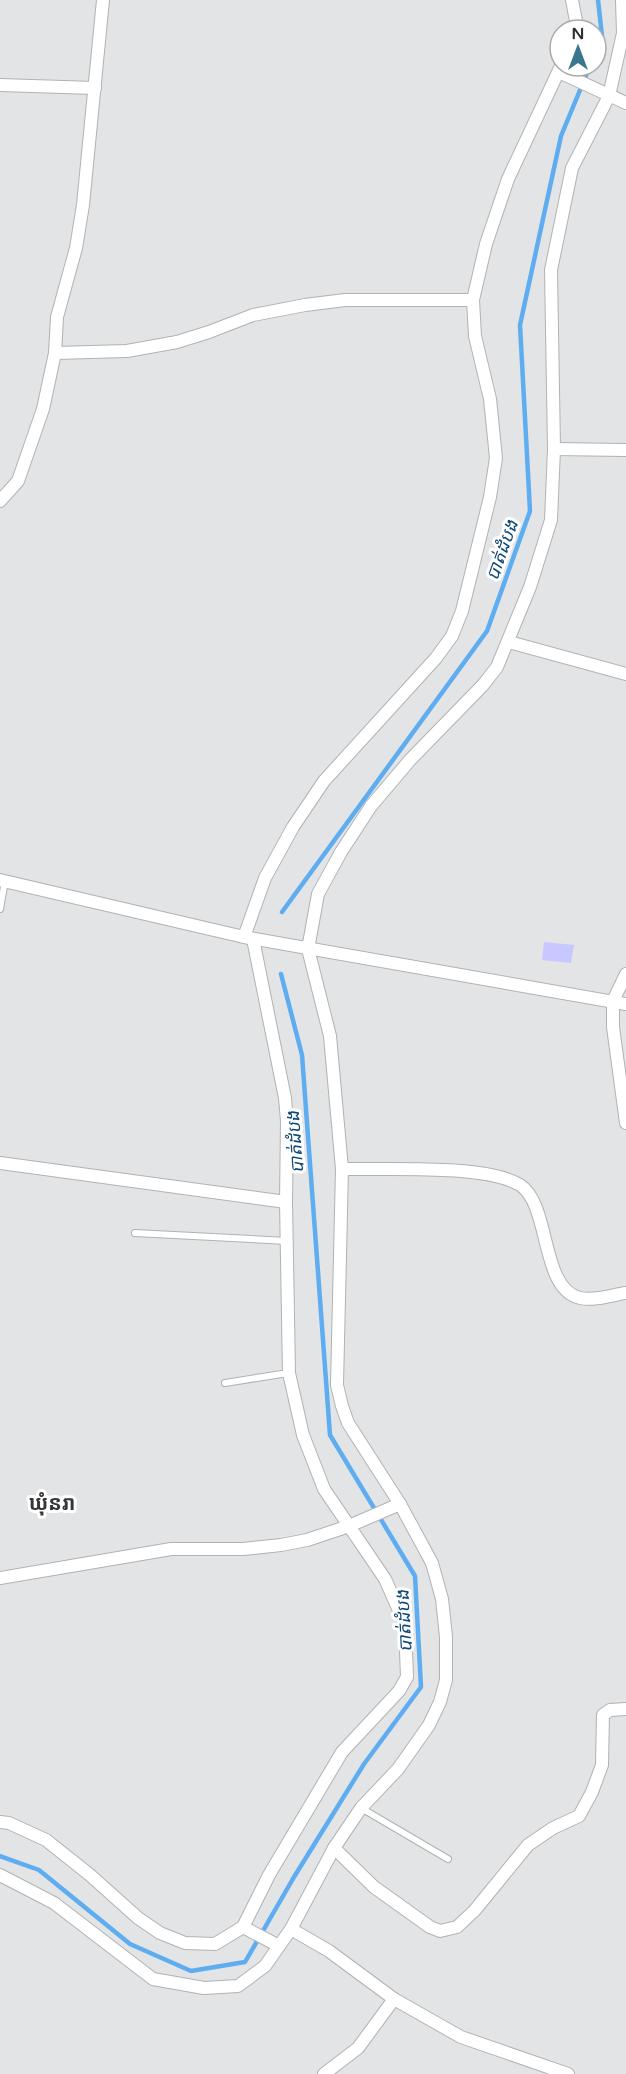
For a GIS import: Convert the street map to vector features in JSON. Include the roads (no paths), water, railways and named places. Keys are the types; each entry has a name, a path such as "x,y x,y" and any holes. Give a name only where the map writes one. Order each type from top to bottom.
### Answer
{"street":[{"path":"0,501 18,481 43,409 55,353 57,317 76,248 83,205 103,0"},
{"path":"572,0 575,18"},
{"path":"0,1875 54,1903 153,1978 204,1988 238,1986 265,1966 291,1929 334,1848 361,1808 398,1769 429,1725 440,1702 446,1680 446,1637 442,1599 432,1563 400,1504 348,1423 337,1385 342,1169 330,1036 308,949 318,894 341,852 371,806 410,760 483,685 497,667 530,587 550,520 554,449 550,270 572,168 609,96 624,32 622,0"},
{"path":"0,1822 9,1823 46,1840 138,1918 160,1933 185,1943 215,1944 243,1927 269,1875 342,1752 399,1691 407,1677 405,1624 385,1579 324,1489 303,1435 289,1373 285,1098 249,938 265,878 293,827 324,781 436,658 452,636 462,611 488,507 496,458 490,399 476,336 473,300 486,244 508,179 556,78"},
{"path":"572,78 626,103"},
{"path":"0,85 95,88"},
{"path":"55,353 127,351 177,342 253,315 305,305 345,300 473,300"},
{"path":"554,449 626,450"},
{"path":"509,642 626,674"},
{"path":"3,880 249,938 626,1004"},
{"path":"626,974 613,1001 613,1027 626,1123"},
{"path":"0,1163 286,1202"},
{"path":"342,1169 449,1170 504,1177 522,1187 536,1205 547,1251 562,1287 579,1298 598,1298 626,1293"},
{"path":"0,1578 171,1549 243,1549 281,1545 307,1540 349,1526 400,1504"},
{"path":"334,1848 374,1887 430,1927 440,1931 457,1927 475,1910 528,1845 553,1828 579,1816 592,1792 602,1765 603,1715 610,1710 626,1709"},
{"path":"243,1927 279,1946"},
{"path":"291,1929 329,1951 394,1999 461,2037 568,2074"},
{"path":"324,2074 358,2048 394,1999"}],"lane":[{"path":"0,909 3,880"},
{"path":"135,1233 288,1241"},
{"path":"225,1383 289,1373"},
{"path":"361,1808 448,1859"}],"waterway":[{"name":"បាត់ដំបង","path":"598,0 600,18"},
{"name":"បាត់ដំបង","path":"282,912 487,631 530,511 520,325 561,136 585,78"},
{"name":"បាត់ដំបង","path":"0,1856 39,1870 130,1944 191,1971 245,1962 364,1764 421,1687 415,1576 330,1435 302,1055 281,974"}],"district":[{"name":"ឃុំនរា","path":"52,1503"}]}
